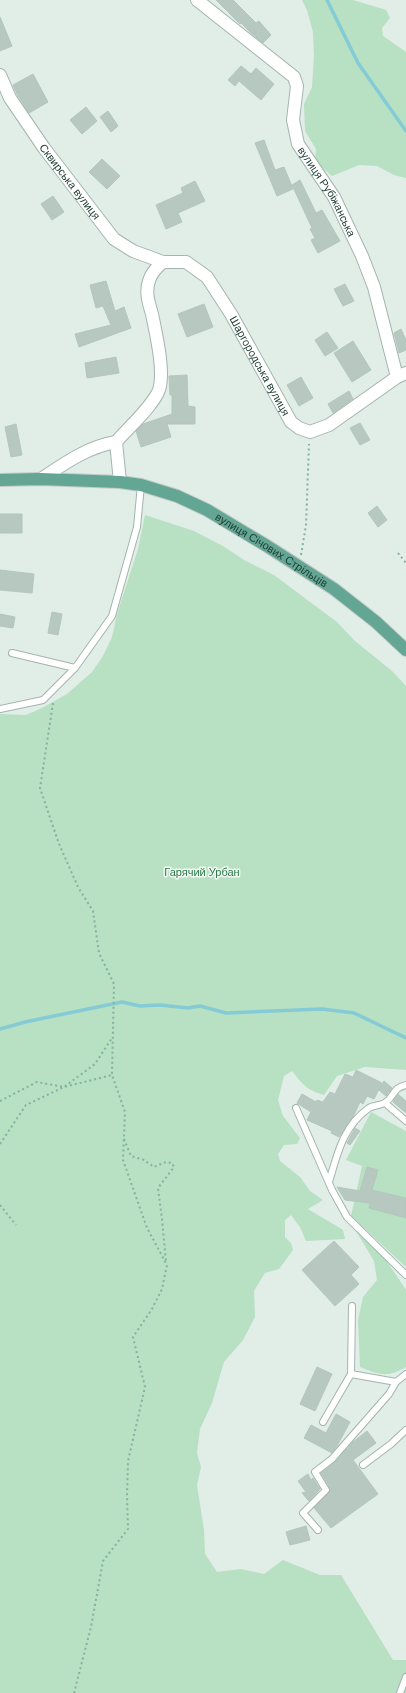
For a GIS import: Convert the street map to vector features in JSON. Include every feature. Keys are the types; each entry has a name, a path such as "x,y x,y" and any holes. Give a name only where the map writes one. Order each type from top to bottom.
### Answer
{"main road":[{"name":"вулиця Січових Стрільців","path":"0,480 41,479 120,482 141,485 177,496 207,510 267,546 334,590 376,622 406,650"}],"street":[{"name":"вулиця Рубіжанська","path":"197,0 294,77 297,86 293,120 298,144 334,197 362,256 374,287 402,375"},
{"name":"Сквирська вулиця","path":"0,75 10,98 44,148 114,239 133,251 163,262"},
{"path":"41,479 74,456 104,444 116,442 153,402 159,389 161,366 157,338 147,294 149,281 154,271 163,262"},
{"name":"Шаргородська вулиця","path":"163,262 186,262 207,277 231,314 291,422 299,428 310,432"},
{"path":"310,432 329,425 402,375"},
{"path":"116,442 120,482"}],"lane":[{"path":"0,709 43,700 75,668 112,616 137,527 141,485"},
{"path":"12,653 75,668"},
{"path":"329,1182 342,1140 357,1118 370,1107 386,1103 397,1088 406,1085"},
{"path":"386,1103 406,1121"},
{"path":"296,1108 329,1182 347,1217 406,1275"},
{"path":"324,1422 351,1374 352,1306"},
{"path":"351,1374 396,1382"},
{"path":"318,1530 303,1513 326,1490 315,1472 332,1459 389,1394 396,1382 406,1374"},
{"path":"363,1465 391,1444 406,1430"},
{"path":"400,1693 406,1677"}],"path":[{"path":"301,555 306,526 310,432"},
{"path":"398,553 406,564"},
{"path":"55,689 40,788 59,844 78,887 93,911 99,953 114,984 115,996 112,1075 125,1112 123,1160 147,1228 166,1265"},
{"path":"0,1144 26,1105 64,1086 95,1064 113,1037"},
{"path":"0,1101 37,1082 64,1086 112,1075"},
{"path":"74,1693 91,1627 103,1561 128,1529 128,1461 145,1387 132,1337 152,1309 162,1289 166,1265 158,1188 174,1167 172,1163 166,1162 154,1167 144,1160 131,1156 124,1138"},
{"path":"0,1205 16,1225"}],"green space":[{"path":"302,0 353,0 386,10 390,18 382,28 383,36 406,52 406,178 394,175 377,166 359,165 332,176 315,161 316,149 305,131 304,104 312,87 314,56 313,32 307,10"},
{"name":"Гарячий Урбан","path":"145,515 194,531 223,546 244,560 274,575 337,622 355,641 392,671 406,686 406,1070 365,1067 337,1076 324,1095 313,1091 306,1086 292,1071 284,1076 278,1100 283,1116 300,1138 297,1144 284,1145 278,1154 280,1161 300,1177 310,1191 323,1200 308,1209 343,1230 345,1239 306,1241 300,1227 291,1215 285,1220 285,1237 291,1243 293,1250 279,1269 265,1273 254,1291 255,1317 243,1340 224,1362 212,1403 200,1429 197,1453 201,1467 197,1485 204,1530 205,1554 217,1572 241,1569 264,1574 283,1560 320,1575 341,1575 393,1660 406,1660 406,1693 0,1693 0,714 26,715 42,708 67,694 92,672 103,656 112,637 117,614 138,549"},
{"path":"371,1112 406,1131 406,1267 351,1216 362,1166 346,1160"},
{"path":"356,1231 384,1257 406,1290 406,1367 394,1373 383,1374 360,1367 358,1320 363,1297 377,1280 374,1261"}],"building":[{"path":"216,0 233,0 256,23 259,21 271,35 263,43 241,23 240,24"},
{"path":"0,17 12,46 0,51"},
{"path":"241,66 251,74 256,68 274,84 261,100 239,81 235,86 228,80"},
{"path":"33,74 48,102 29,113 13,85"},
{"path":"86,107 97,121 82,134 70,120"},
{"path":"108,111 118,126 111,132 100,117"},
{"path":"264,140 275,170 284,167 293,189 277,196 255,143"},
{"path":"102,159 120,176 107,189 89,172"},
{"path":"300,180 316,213 322,210 340,241 318,253 311,240 315,238 310,229 312,228 292,185"},
{"path":"195,181 205,201 178,213 182,222 166,229 156,205 183,193 181,188"},
{"path":"53,196 64,212 52,220 41,204"},
{"path":"106,281 115,311 124,307 131,328 79,347 75,334 111,325 103,306 96,308 90,285"},
{"path":"345,284 354,301 343,306 334,289"},
{"path":"204,304 213,327 187,337 178,314"},
{"path":"401,329 406,340 406,350 399,353 394,333"},
{"path":"327,332 338,348 325,356 315,340"},
{"path":"353,341 371,370 352,382 334,353"},
{"path":"116,357 119,373 87,378 85,363"},
{"path":"187,375 188,406 195,407 195,424 167,424 171,437 141,447 136,431 143,424 172,414 172,395 170,395 169,376"},
{"path":"301,377 313,398 299,406 287,385"},
{"path":"349,391 353,399 333,413 328,404"},
{"path":"360,423 370,440 360,445 350,428"},
{"path":"16,424 22,455 11,457 5,427"},
{"path":"377,506 387,520 378,527 368,513"},
{"path":"0,514 22,514 22,533 0,533"},
{"path":"0,570 34,574 32,593 0,590"},
{"path":"52,612 62,614 58,635 48,633"},
{"path":"0,614 15,617 13,628 0,626"},
{"path":"356,1070 382,1083 374,1099 367,1096 363,1104 360,1102 353,1117 339,1137 331,1133 332,1131 307,1120 311,1112 297,1103 302,1094 316,1102 317,1100 323,1102 330,1092 335,1094 345,1074 353,1077"},
{"path":"384,1081 392,1088 386,1096 379,1090"},
{"path":"398,1094 406,1101 406,1113 393,1102"},
{"path":"355,1128 360,1131 350,1145 347,1143"},
{"path":"367,1167 378,1170 372,1190 406,1198 406,1218 369,1208 370,1203 345,1200 337,1187 360,1191"},
{"path":"334,1241 359,1267 351,1275 359,1284 335,1306 302,1270"},
{"path":"317,1367 332,1374 315,1411 300,1404"},
{"path":"336,1414 350,1422 332,1453 304,1438 311,1425 326,1433"},
{"path":"367,1431 376,1443 353,1460 378,1494 331,1528 314,1508 330,1491 330,1488 321,1473 335,1462 353,1442"},
{"path":"308,1474 311,1480 313,1478 320,1489 309,1501 302,1493 306,1492 298,1481"},
{"path":"306,1526 310,1540 290,1545 286,1532"}],"waterway":[{"path":"327,0 358,63 406,131"},
{"path":"0,1029 25,1022 122,1002 140,1006 160,1005 188,1008 200,1006 226,1013 322,1009 354,1013 406,1038"}]}
